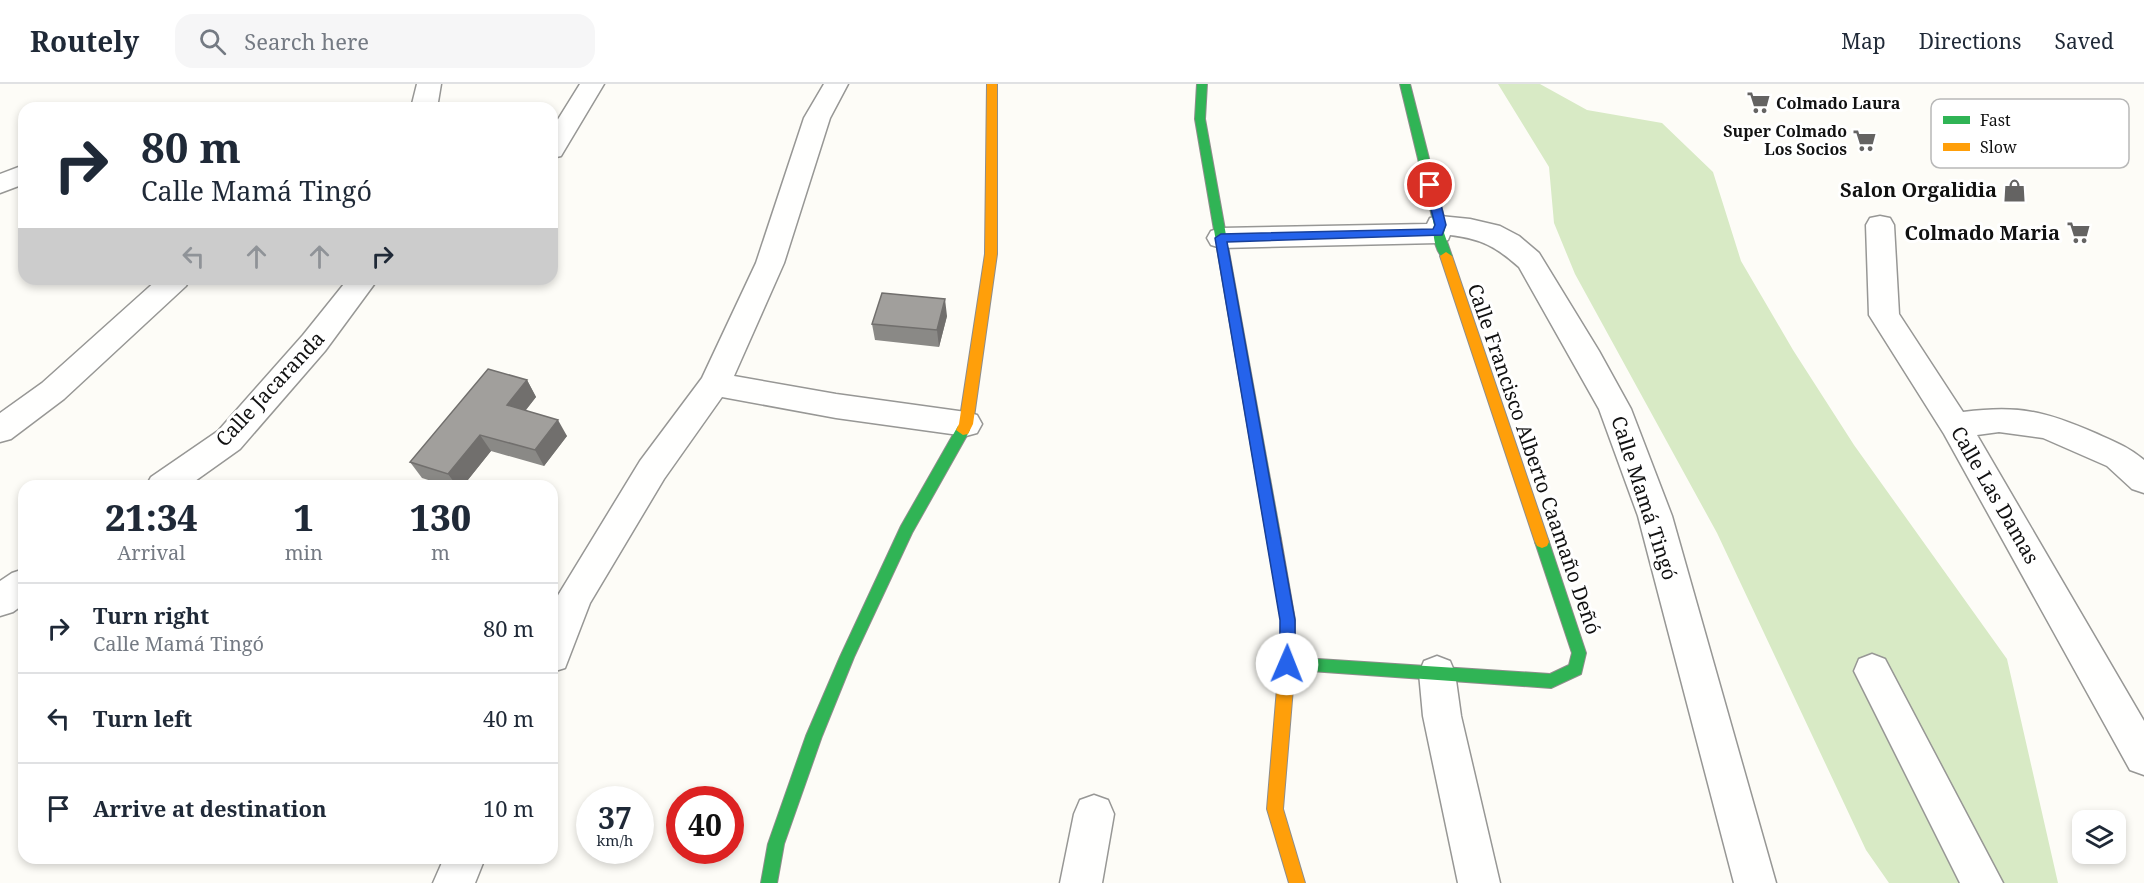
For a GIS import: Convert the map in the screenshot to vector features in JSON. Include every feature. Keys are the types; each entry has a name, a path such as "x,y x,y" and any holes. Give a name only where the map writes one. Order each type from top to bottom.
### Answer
{"street":[{"path":"425,102 429,84"},
{"path":"558,140 592,84"},
{"path":"558,641 575,597 652,470 716,384 770,263 817,118 836,84"},
{"path":"769,883 780,833 814,736 906,530 966,424 991,254 992,84"},
{"path":"1202,84 1200,119 1288,620 1287,664 1275,809 1297,883"},
{"name":"Calle Francisco Alberto Caamaño Deñó","path":"1287,664 1551,681 1576,669 1579,653 1439,229 1405,84"},
{"path":"0,184 18,176"},
{"name":"Calle Las Damas","path":"1880,225 1884,315 1955,425 2144,757"},
{"name":"Calle Mamá Tingó","path":"1221,238 1470,228 1490,233 1509,243 1529,260 1588,358 1615,409 1655,516 1755,883"},
{"path":"0,430 53,390 169,285"},
{"name":"Calle Jacaranda","path":"172,480 229,440 314,343 359,285"},
{"path":"716,384 836,406 966,424"},
{"path":"1955,425 1999,420 2047,426 2118,457 2144,480"},
{"path":"0,601 18,588"},
{"path":"1872,671 1982,883"},
{"path":"1437,674 1442,716 1479,883"},
{"path":"1081,883 1094,814"},
{"path":"454,883 462,864"}],"green space":[{"path":"1498,84 1540,84 1587,110 1662,123 1713,172 1741,261 1793,350 1854,445 2007,659 2058,883 1889,883 1866,850 1717,533 1575,274 1554,223 1549,167"}],"building":[{"path":"882,293 945,299 937,330 872,324"},
{"path":"488,369 527,380 507,405 558,420 535,450 480,435 448,474 410,462"}],"traffic: fast":[{"path":"1202,84 1200,119 1274,539"},
{"path":"1405,84 1440,225 1438,233 1446,256"},
{"path":"769,883 776,844 814,736 847,657 906,530 963,430"},
{"path":"1287,664 1551,681 1576,669 1579,653 1542,542"}],"traffic: slow":[{"path":"963,430 966,424 991,254 992,84"},
{"path":"1446,256 1542,542"},
{"path":"1274,539 1288,620 1287,664 1275,809 1297,883"}],"place":[{"name":"Colmado Laura","path":"1758,103"},
{"name":"Super Colmado Los Socios","path":"1865,140"},
{"name":"Salon Orgalidia","path":"2015,190"},
{"name":"Colmado Maria","path":"2078,233"}],"route":[{"path":"1287,664 1288,620 1221,238 1438,232 1440,225 1430,185"}]}
